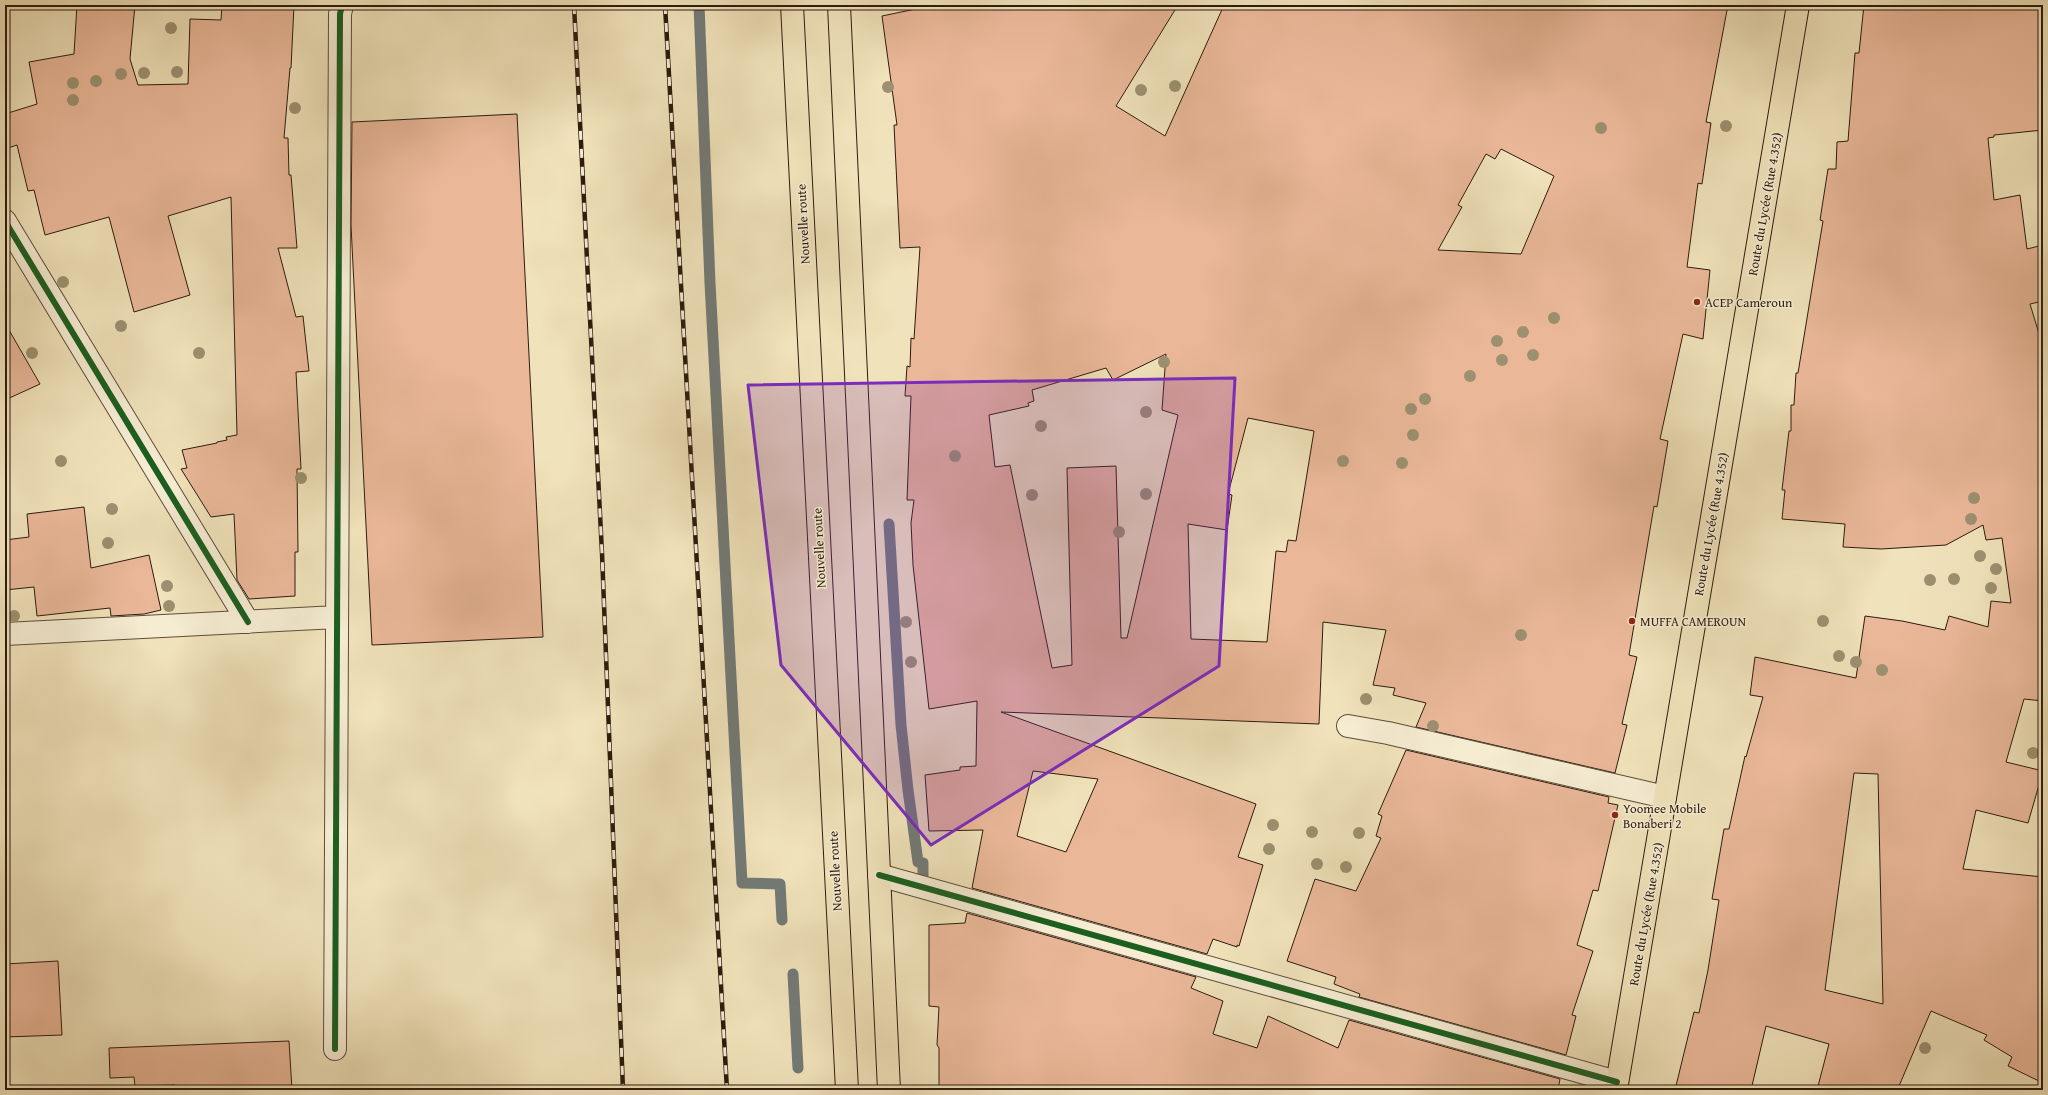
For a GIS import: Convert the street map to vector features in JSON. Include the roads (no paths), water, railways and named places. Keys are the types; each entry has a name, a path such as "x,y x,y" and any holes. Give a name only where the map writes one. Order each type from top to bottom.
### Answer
{"main road":[{"name":"Nouvelle route","path":"792,5 847,1090"},
{"path":"839,5 889,1090"},
{"name":"Route du Lycée (Rue 4.352)","path":"1617,1086 1798,5"}],"street":[{"path":"335,1049 340,14 342,5"},
{"path":"5,221 248,622"},
{"path":"5,634 337,617"},
{"path":"1348,726 1388,733 1665,797"},
{"path":"879,875 1617,1086"}],"waterway":[{"path":"699,5 710,283 742,883 780,884 782,920"},
{"path":"889,524 901,725 918,862 923,863 923,887"},
{"path":"793,974 798,1068"}],"railway":[{"path":"574,5 602,553 623,1090"},
{"path":"665,5 727,1090"}],"place":[{"name":"ACEP Cameroun","path":"1697,302"},
{"name":"MUFFA CAMEROUN","path":"1632,621"},
{"name":"Yoomee Mobile Bonaberi 2","path":"1615,815"}]}
